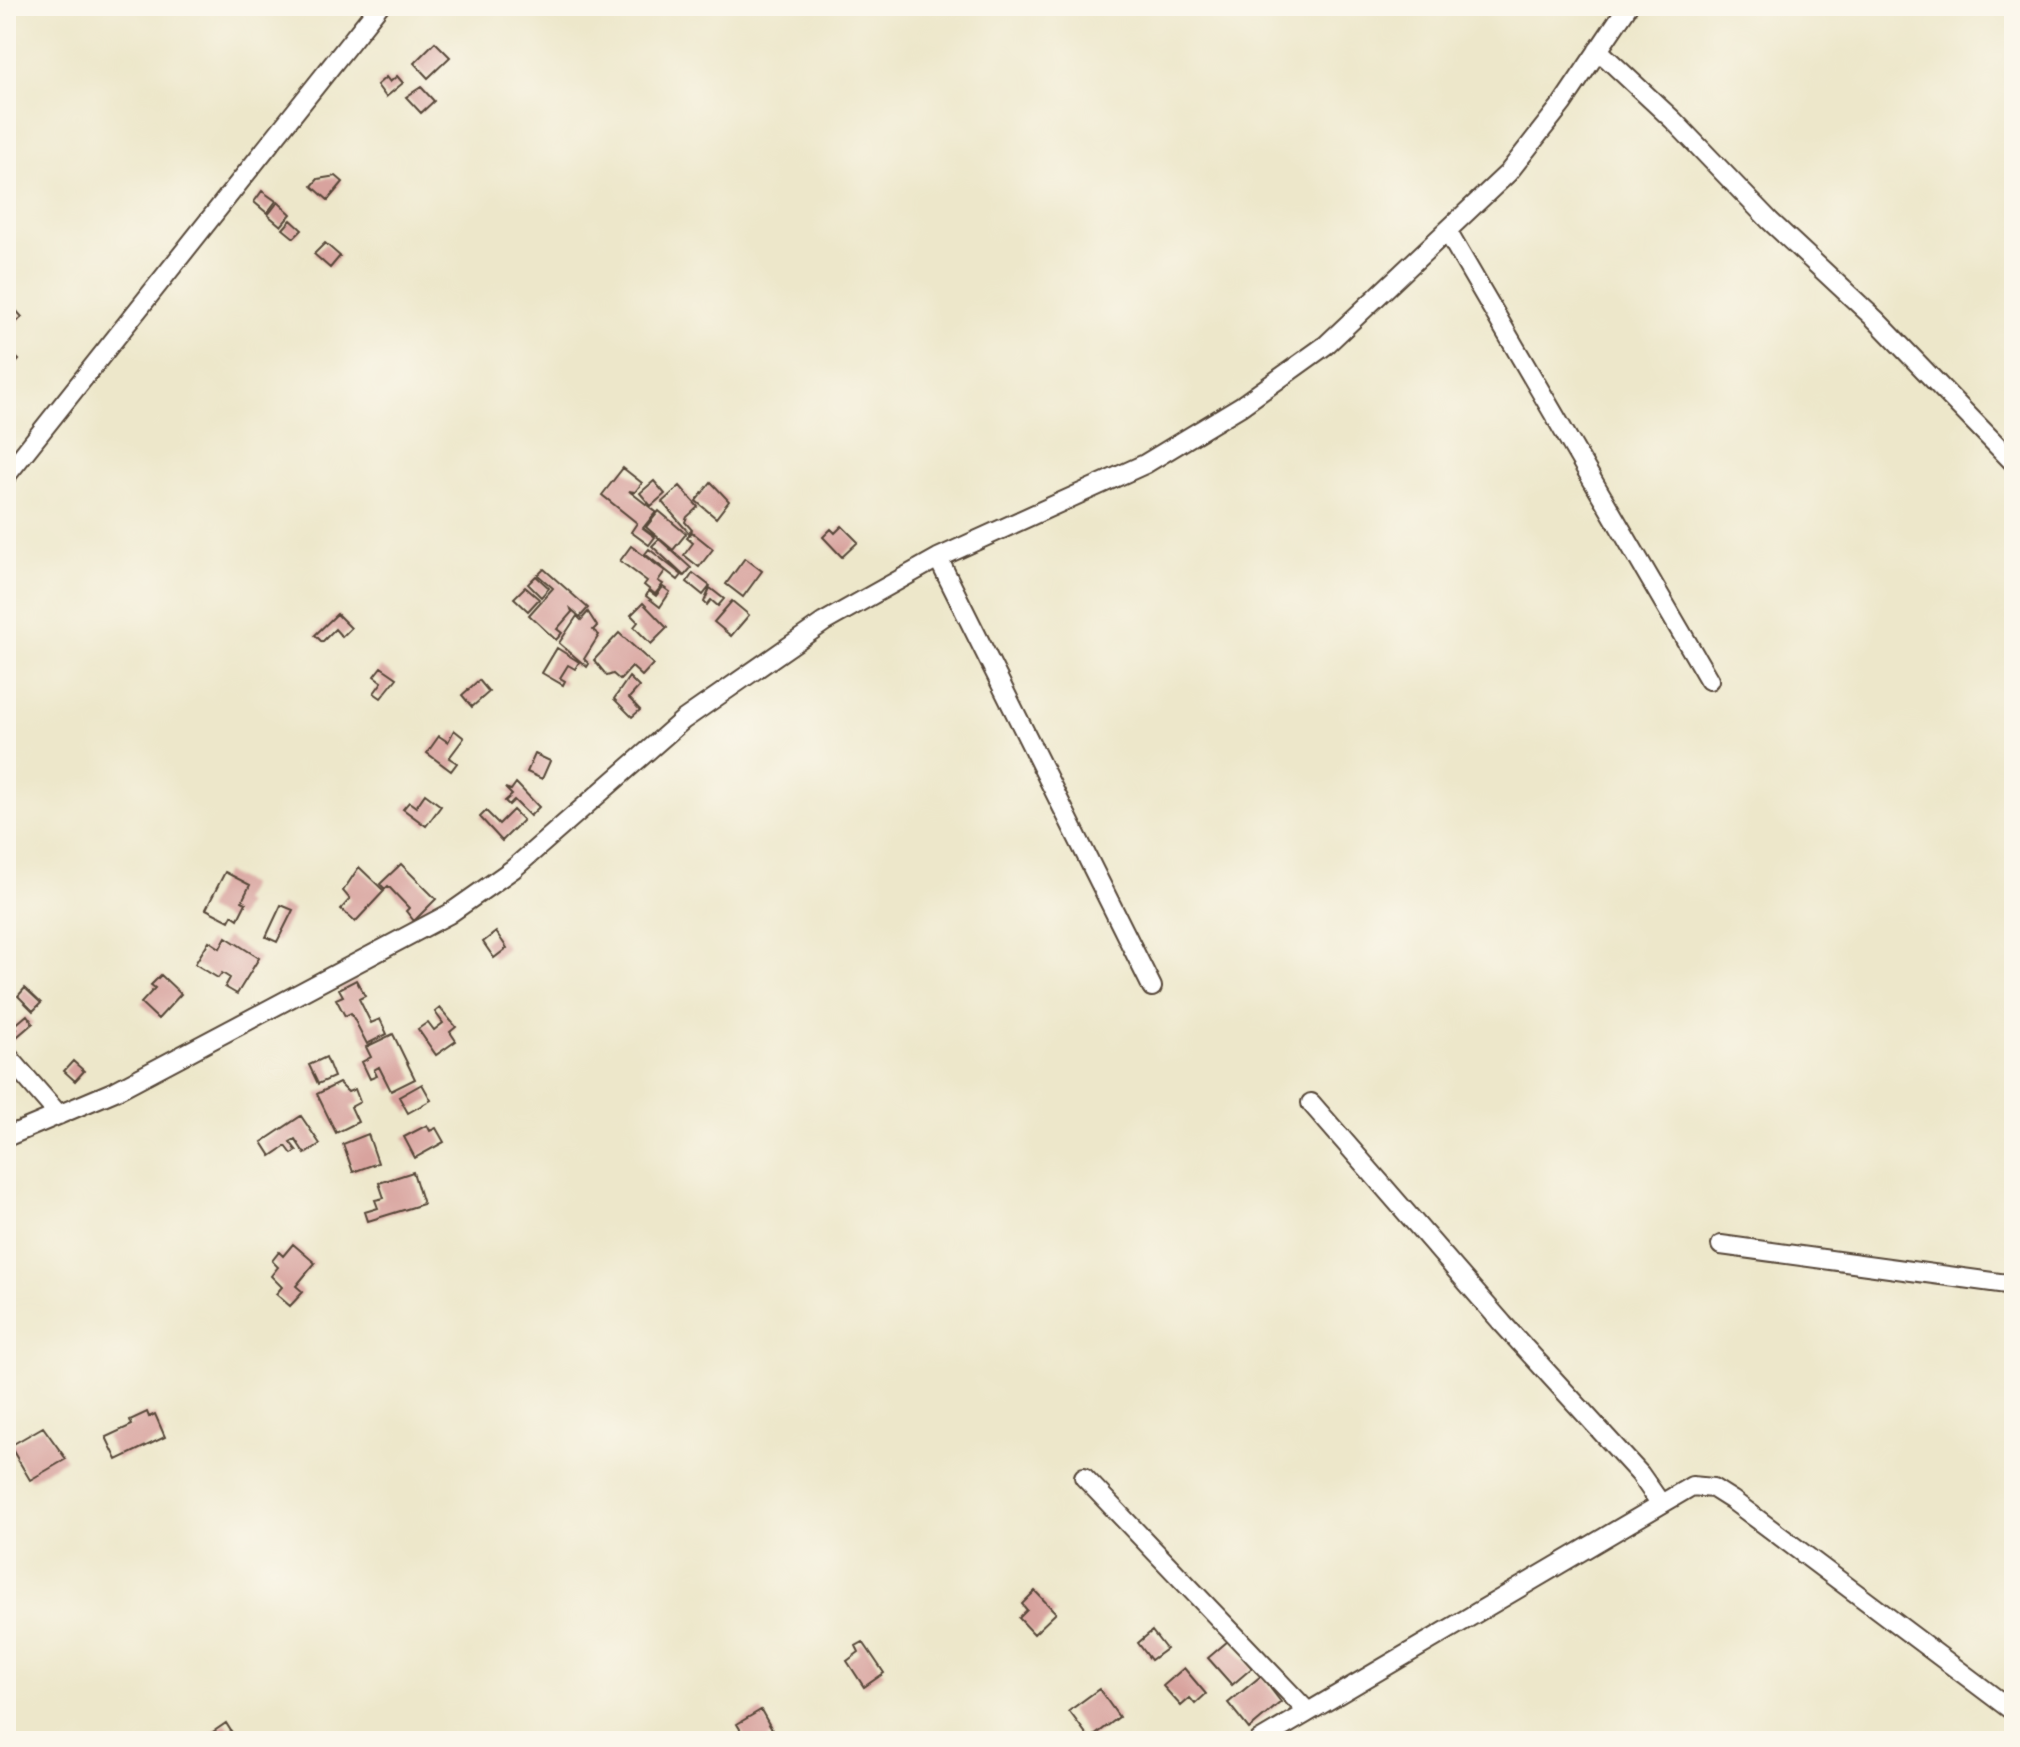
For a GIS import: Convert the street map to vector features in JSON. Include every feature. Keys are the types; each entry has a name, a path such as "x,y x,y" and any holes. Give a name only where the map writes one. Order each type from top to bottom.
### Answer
{"street":[{"path":"6,476 379,6"},
{"path":"6,1137 115,1091 449,914 513,869 683,720 824,622 938,558 1145,464 1241,406 1326,345 1508,173 1628,6"},
{"path":"1598,50 1673,120 1770,221 1875,319 2014,463"},
{"path":"1447,231 1709,680"},
{"path":"938,558 1152,987"},
{"path":"6,1054 59,1115"},
{"path":"1311,1103 1503,1324 1630,1462 1661,1504"},
{"path":"1721,1245 2014,1285"},
{"path":"1084,1477 1308,1712"},
{"path":"1259,1741 1692,1486 1713,1488 2014,1712"}],"building":[{"path":"435,42 450,57 428,78 414,63"},
{"path":"397,76 403,83 386,97 377,85 386,77 390,82"},
{"path":"421,87 434,101 421,113 406,97"},
{"path":"336,176 343,182 328,200 312,186 318,179"},
{"path":"262,191 276,201 267,213 254,202"},
{"path":"278,202 291,214 281,226 268,215"},
{"path":"291,220 302,230 294,238 283,229"},
{"path":"325,243 340,256 330,268 314,254"},
{"path":"14,308 22,317 6,332 6,316"},
{"path":"8,349 19,360 8,372 6,370"},
{"path":"623,468 642,483 635,492 629,491 656,512 643,528 655,537 649,545 631,532 637,523 602,495"},
{"path":"654,481 665,494 651,506 640,493"},
{"path":"711,482 729,501 716,518 696,501"},
{"path":"680,486 698,507 685,522 692,530 689,533 662,502"},
{"path":"659,511 686,534 673,550 646,527"},
{"path":"842,526 858,542 842,557 823,537 831,529 835,533"},
{"path":"692,532 713,549 699,567 684,555 693,543 687,538"},
{"path":"659,539 691,568 684,576 652,546"},
{"path":"631,546 665,571 658,581 663,584 655,594 644,585 647,581 620,561"},
{"path":"649,549 682,575 678,580 645,554"},
{"path":"745,558 762,571 743,597 726,584"},
{"path":"544,569 588,608 580,617 571,609 572,612 557,629 562,633 556,640 529,615 553,588 538,575"},
{"path":"693,573 710,586 703,595 687,582"},
{"path":"536,576 549,588 541,597 528,584"},
{"path":"525,587 539,599 528,611 514,598"},
{"path":"663,587 670,592 660,607 646,596 649,591 656,596"},
{"path":"710,588 724,599 718,606 711,600 707,605 704,602"},
{"path":"732,601 749,615 731,636 714,622"},
{"path":"643,603 667,628 651,644 634,627 638,622 631,615"},
{"path":"588,612 597,626 593,630 599,635 584,659 589,664 587,667 559,643 577,616 581,620"},
{"path":"337,614 351,628 342,637 335,629 322,642 315,635"},
{"path":"619,633 653,664 642,676 632,667 620,680 613,674 607,676 594,660"},
{"path":"557,648 579,662 575,669 568,665 560,678 565,681 563,685 542,673"},
{"path":"381,667 397,678 381,698 374,693 382,682 374,676"},
{"path":"629,677 639,687 629,698 640,710 632,717 614,699"},
{"path":"479,680 489,692 472,707 462,695"},
{"path":"454,730 464,738 449,758 457,763 451,771 427,753 439,736 448,742"},
{"path":"535,754 550,761 542,779 527,772"},
{"path":"516,783 539,807 530,816 514,800 509,805 505,801 512,795 505,788 511,790"},
{"path":"425,794 441,806 426,826 403,809 409,802 416,807"},
{"path":"513,810 523,820 502,841 480,817 486,811 499,824"},
{"path":"401,864 436,899 414,921 406,911 409,908 388,886 385,889 380,884"},
{"path":"359,867 384,891 355,922 341,909 350,899 343,891"},
{"path":"225,872 250,885 238,919 232,915 229,921 206,909"},
{"path":"281,905 293,910 277,942 266,937"},
{"path":"496,932 507,948 494,958 483,942"},
{"path":"226,937 259,958 237,994 225,987 230,978 222,973 218,978 195,964 209,941 220,948"},
{"path":"161,975 181,994 158,1019 141,1003 155,988 151,985"},
{"path":"356,980 365,996 359,999 371,1023 380,1019 387,1034 367,1044 351,1013 345,1016 336,999 343,996 339,989"},
{"path":"25,988 41,1003 33,1011 18,996"},
{"path":"440,1008 456,1027 450,1032 456,1041 436,1055 418,1029 428,1022 434,1030 443,1023 435,1012"},
{"path":"27,1015 33,1023 12,1041 8,1036"},
{"path":"393,1034 415,1079 391,1091 379,1067 374,1070 377,1076 370,1079 362,1062 371,1057 366,1047"},
{"path":"326,1057 334,1077 318,1084 309,1065"},
{"path":"73,1061 84,1071 75,1081 64,1071"},
{"path":"339,1083 348,1092 355,1089 360,1102 351,1107 358,1122 336,1133 317,1094"},
{"path":"422,1084 431,1100 408,1113 399,1097"},
{"path":"301,1116 320,1144 305,1154 295,1139 290,1142 297,1151 292,1154 286,1146 271,1156 262,1142"},
{"path":"427,1125 430,1131 436,1128 444,1142 415,1158 404,1137"},
{"path":"368,1134 378,1163 353,1172 343,1144"},
{"path":"413,1172 423,1204 368,1221 365,1212 378,1208 375,1200 384,1198 379,1183"},
{"path":"293,1244 315,1263 296,1286 303,1292 290,1306 276,1294 282,1287 271,1276 278,1267 272,1261 279,1252 283,1256"},
{"path":"147,1412 149,1417 155,1414 165,1437 117,1460 106,1437 132,1425 130,1420"},
{"path":"43,1427 66,1459 30,1480 10,1446"},
{"path":"1035,1591 1056,1613 1034,1634 1019,1618 1027,1610 1022,1604"},
{"path":"1152,1631 1166,1649 1151,1660 1138,1643"},
{"path":"1228,1641 1252,1668 1232,1685 1208,1658"},
{"path":"863,1642 884,1673 864,1687 847,1661 859,1652 856,1646"},
{"path":"1184,1668 1206,1694 1195,1704 1190,1698 1181,1706 1163,1686"},
{"path":"1261,1676 1281,1702 1249,1729 1228,1703"},
{"path":"1099,1689 1119,1717 1090,1739 1069,1711"},
{"path":"761,1710 775,1735 765,1741 747,1741 737,1724"},
{"path":"226,1723 236,1739 210,1741 207,1736"}]}
